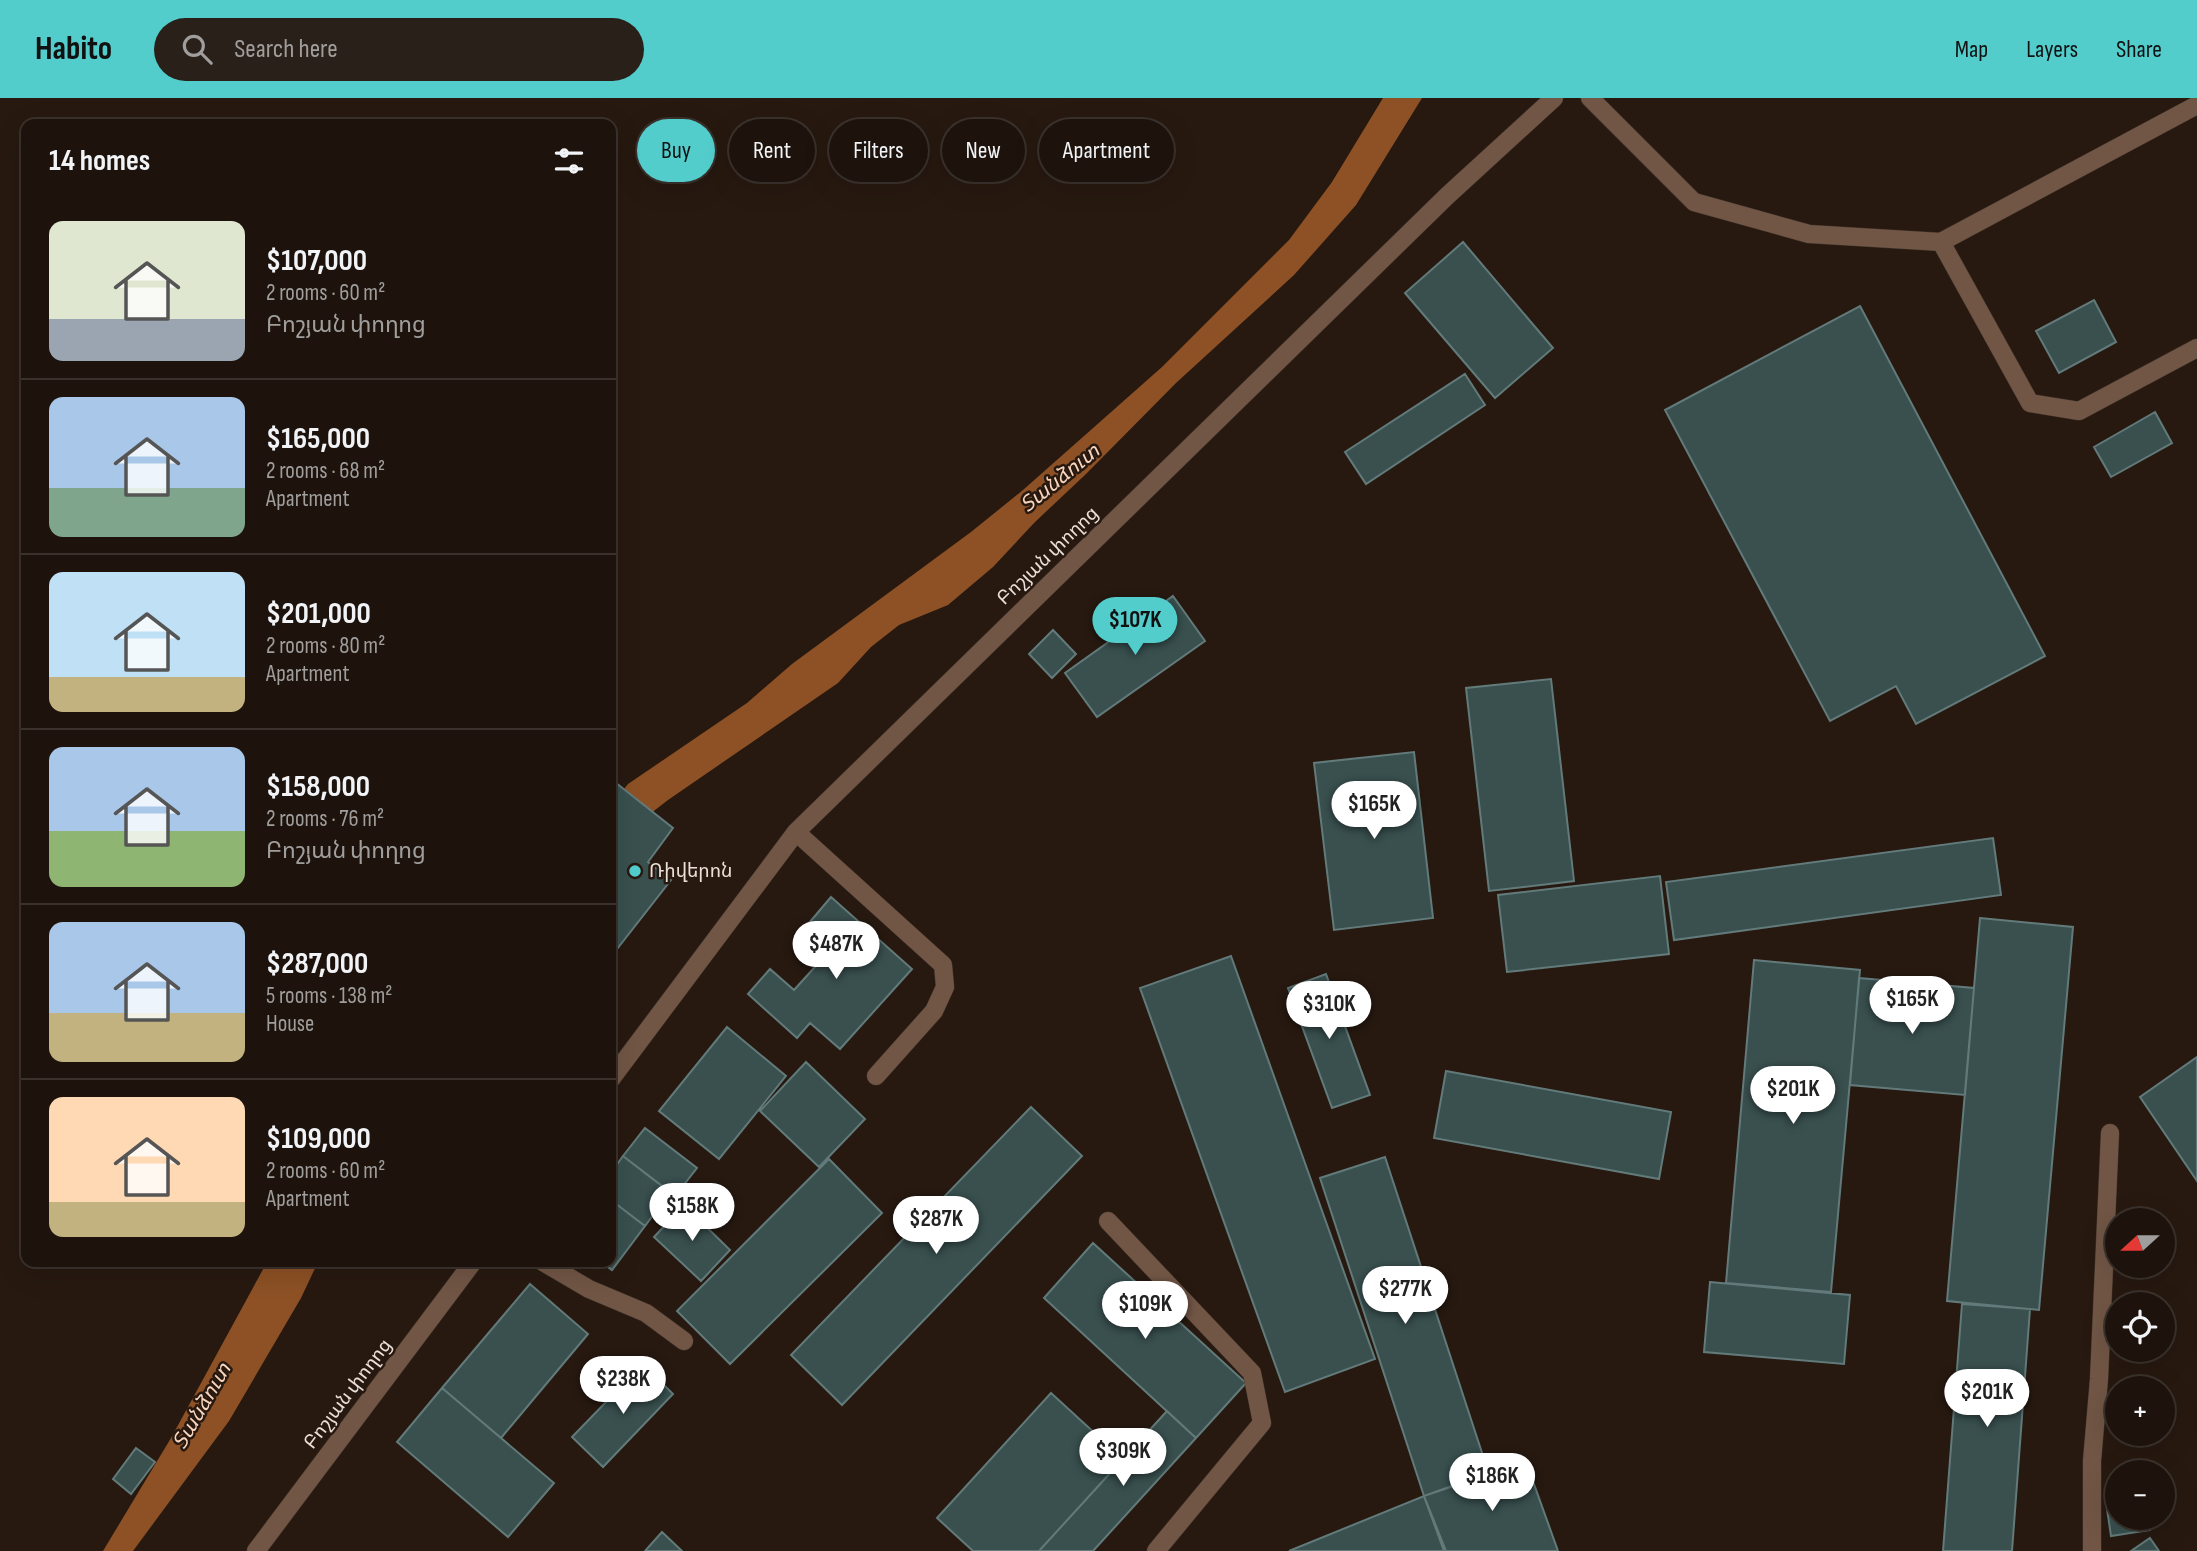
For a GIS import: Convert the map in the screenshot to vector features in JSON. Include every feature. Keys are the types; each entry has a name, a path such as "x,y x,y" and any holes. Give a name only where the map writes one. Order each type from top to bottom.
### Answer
{"street":[{"name":"Բոշյան փողոց","path":"616,1072 796,832 1447,195 1554,98"},
{"path":"1590,98 1694,202 1809,234 1941,242 2197,105"},
{"path":"1941,242 2030,403 2079,411 2197,348"},
{"path":"796,832 943,965 945,987 934,1011 876,1076"},
{"path":"2092,1551 2092,1461 2099,1379 2109,1133"},
{"path":"1108,1221 1252,1373 1262,1423 1156,1551"},
{"name":"Բոշյան փողոց","path":"256,1551 469,1267"},
{"path":"552,1267 589,1289 646,1313 684,1341"}],"water":[{"name":"Տանձուտ","path":"1383,98 1422,98 1356,205 1294,275 1176,383 993,567 948,605 899,625 871,647 838,683 668,800 646,817 616,856 616,799 628,784 747,703 792,664 971,532 1023,490 1162,367 1289,240 1332,182"},
{"name":"Տանձուտ","path":"264,1267 316,1267 301,1298 229,1421 133,1551 103,1551 171,1438"}],"building":[{"path":"1463,242 1553,348 1495,398 1405,293"},
{"path":"2094,300 2116,342 2059,373 2036,331"},
{"path":"1860,306 2045,656 1916,724 1896,686 1830,721 1665,410"},
{"path":"1465,374 1485,405 1366,484 1345,452"},
{"path":"2155,412 2172,443 2111,477 2094,447"},
{"path":"1173,596 1205,641 1097,717 1065,673"},
{"path":"1053,630 1076,654 1052,678 1029,654"},
{"path":"1551,679 1574,881 1489,891 1466,688"},
{"path":"1414,752 1433,918 1334,930 1314,763"},
{"name":"Ռիվերոն","path":"616,783 673,828 648,862 671,880 617,949"},
{"path":"1993,838 2001,895 1674,940 1666,882"},
{"path":"1660,876 1669,954 1507,972 1498,895"},
{"path":"831,897 912,969 840,1049 810,1023 797,1038 748,994 770,969 794,990 834,946 809,923"},
{"path":"1980,918 2073,927 2039,1310 1947,1301"},
{"path":"1231,956 1375,1359 1285,1392 1140,988"},
{"path":"1754,960 1860,970 1831,1292 1726,1283"},
{"path":"1326,974 1370,1095 1332,1108 1288,988"},
{"path":"1859,978 1974,988 1965,1095 1850,1085"},
{"path":"727,1027 786,1076 719,1159 659,1111"},
{"path":"2197,1057 2197,1181 2140,1097"},
{"path":"806,1062 865,1119 819,1167 760,1111"},
{"path":"1446,1071 1671,1112 1659,1179 1434,1138"},
{"path":"1031,1107 1082,1156 842,1405 791,1355"},
{"path":"645,1128 697,1168 675,1196 623,1156"},
{"path":"623,1156 670,1192 645,1226 616,1204 616,1166"},
{"path":"1385,1157 1489,1474 1424,1496 1320,1178"},
{"path":"829,1159 882,1213 730,1364 677,1311"},
{"path":"616,1204 645,1226 616,1265"},
{"path":"684,1205 730,1250 701,1281 654,1237"},
{"path":"1093,1243 1246,1383 1196,1438 1044,1298"},
{"path":"1710,1282 1850,1295 1844,1364 1704,1352"},
{"path":"530,1284 588,1334 501,1438 442,1388"},
{"path":"1962,1304 2030,1309 2012,1551 1943,1551"},
{"path":"643,1364 673,1394 603,1467 572,1437"},
{"path":"442,1388 554,1483 508,1537 397,1442"},
{"path":"1051,1393 1123,1459 1039,1551 973,1551 937,1518"},
{"path":"1167,1411 1196,1438 1093,1551 1039,1551"},
{"path":"136,1448 155,1462 131,1494 113,1479"},
{"path":"1525,1459 1558,1551 1444,1551 1424,1496"},
{"path":"1424,1496 1446,1551 1289,1551"},
{"path":"2110,1530 2150,1530 2111,1536"},
{"path":"662,1532 682,1551 645,1551"},
{"path":"2150,1538 2159,1551 2131,1551"}],"place":[{"name":"Ռիվերոն","path":"635,871"}]}
